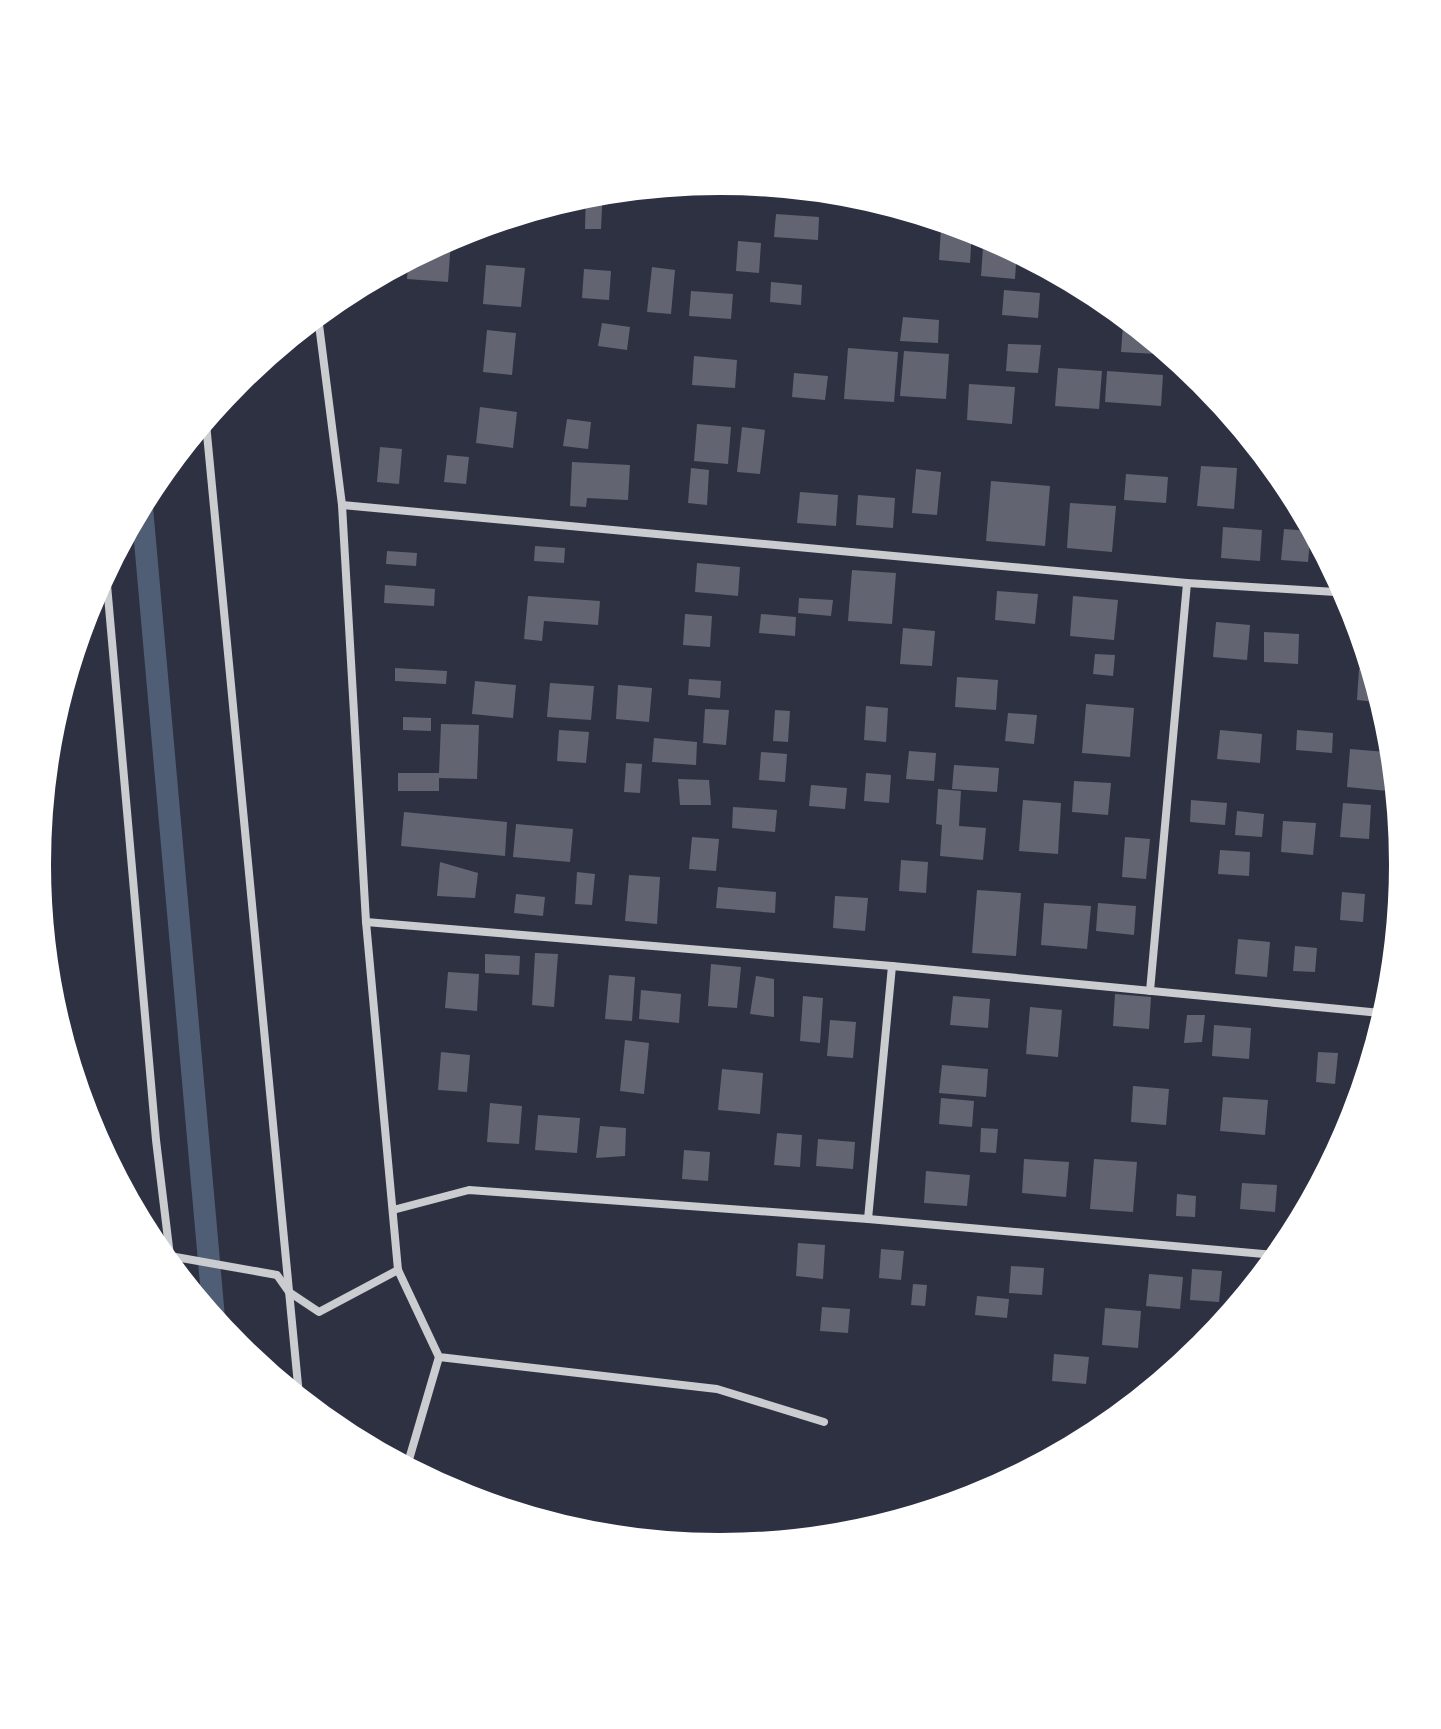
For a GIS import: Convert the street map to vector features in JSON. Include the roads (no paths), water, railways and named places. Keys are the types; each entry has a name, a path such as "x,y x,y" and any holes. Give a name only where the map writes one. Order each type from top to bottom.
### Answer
{"street":[{"path":"319,323 342,505 366,922 398,1270 439,1357 408,1462"},
{"path":"206,428 299,1391"},
{"path":"342,505 1187,583 1337,592"},
{"path":"1150,991 1187,583"},
{"path":"107,585 156,1140 170,1253"},
{"path":"366,922 892,966 1378,1013"},
{"path":"868,1219 892,966"},
{"path":"393,1210 469,1190 868,1219 1270,1255"},
{"path":"172,1256 277,1275 289,1292 319,1312 398,1270"},
{"path":"439,1357 717,1389 824,1422"}],"waterway":[{"path":"143,516 213,1309"}]}
